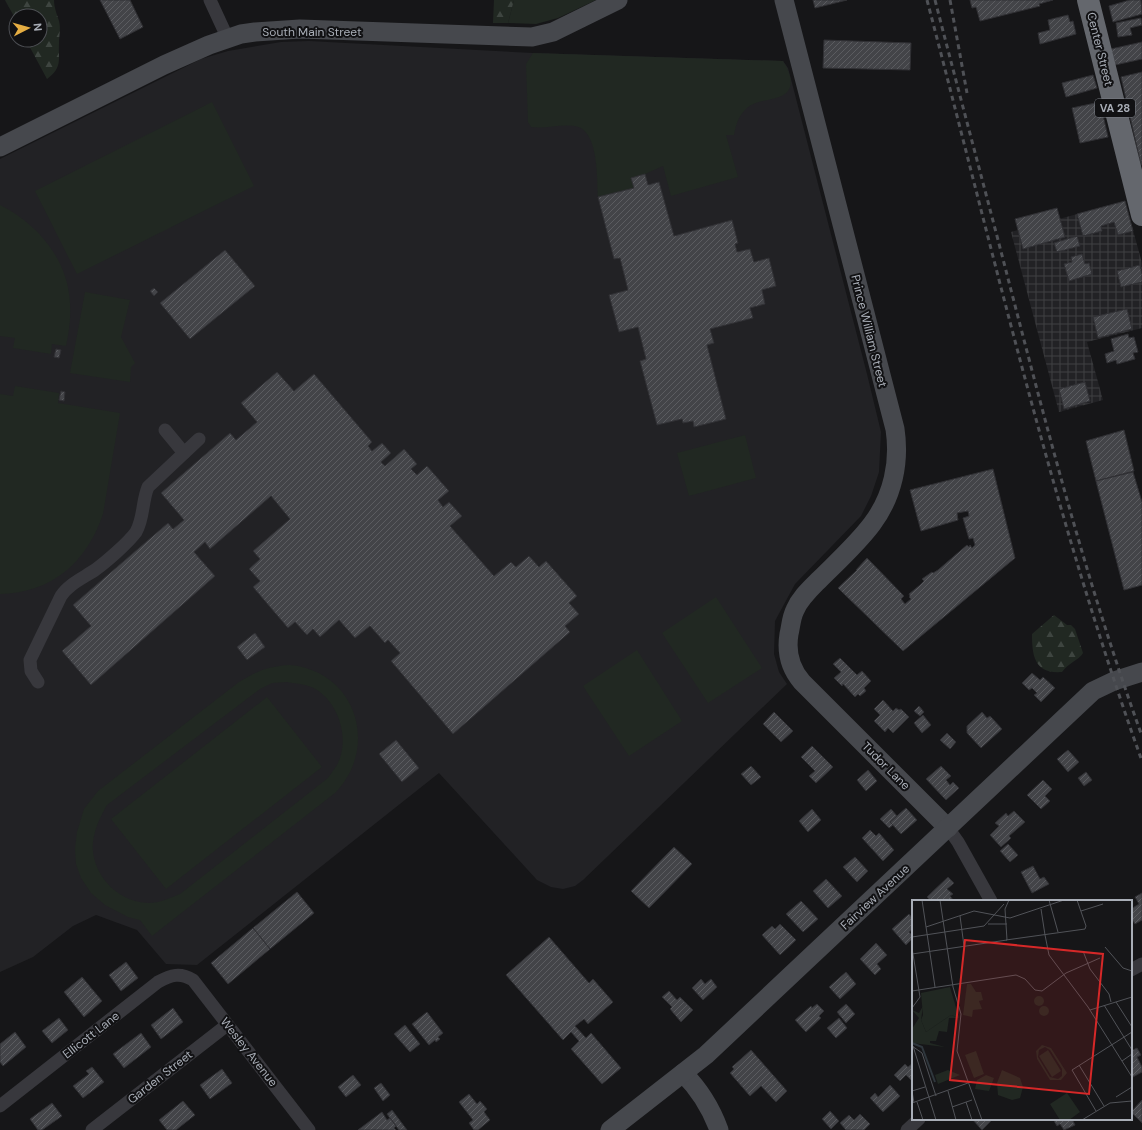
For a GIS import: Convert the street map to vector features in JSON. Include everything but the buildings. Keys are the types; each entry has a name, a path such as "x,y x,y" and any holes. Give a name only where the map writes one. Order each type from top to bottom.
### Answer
{"highway":[{"name":"Center Street","path":"1090,1 1142,215"}],"street":[{"path":"210,0 228,39"},
{"name":"South Main Street","path":"0,147 164,65 209,45 241,34 300,29 532,37 553,32 618,0"},
{"name":"Prince William Street","path":"784,0 889,405 897,444 897,463 890,489 880,512 872,525 856,543 805,594 799,602 792,618 789,633"},
{"path":"165,430 184,453"},
{"path":"38,682 31,671 30,660 61,596 68,588 104,563 135,533 140,525 148,487 199,439"},
{"name":"Tudor Lane","path":"789,633 789,657 795,674 948,828 958,842 990,900"},
{"name":"Fairview Avenue","path":"610,1130 706,1055 1093,691 1114,681 1142,672"},
{"path":"1132,969 1142,964"},
{"name":"Ellicott Lane","path":"0,1106 158,982 178,974 186,976"},
{"name":"Wesley Avenue","path":"186,976 192,980 310,1130"},
{"name":"Garden Street","path":"92,1130 227,1025"},
{"path":"683,1073 694,1085 704,1100 719,1130"},
{"path":"907,1130 918,1120"}],"shaded area":[{"path":"309,41 533,53 783,61 788,68 792,83 881,432 879,472 871,496 861,516 795,584 775,621 774,654 779,672 787,684 575,886 563,889 551,887 537,880 439,773 197,965 166,964 137,930 96,915 73,926 33,957 0,972 0,159 201,59 228,51 281,42"},
{"path":"1125,201 1142,263 1142,328 1087,342 1103,400 1059,412 1011,232"}],"green space":[{"path":"5,0 54,0 60,27 59,63 52,75 47,79 30,48 48,48 48,8 9,8"},
{"path":"494,0 514,0 508,23 493,23"},
{"path":"514,0 596,0 558,18 536,24 508,23"},
{"path":"533,53 783,61 791,81 788,91 785,94 779,97 754,103 747,108 739,117 734,135 726,135 738,177 671,196 663,166 631,178 634,188 598,197 597,167 588,135 582,129 574,126 531,127 528,122 526,64"},
{"path":"212,102 254,186 77,274 35,191"},
{"path":"0,205 27,222 38,233 57,258 64,272 70,303 69,330 66,346 52,344 51,354 13,348 15,338 0,336"},
{"path":"85,292 130,300 121,337 135,363 131,367 130,382 70,373"},
{"path":"15,386 59,393 58,403 120,413 103,514 87,547 65,572 51,581 36,588 0,594 0,394 13,396"},
{"path":"745,435 756,478 689,496 677,453"},
{"path":"716,597 762,668 708,703 662,633"},
{"path":"1054,615 1075,629 1083,653 1062,672 1053,672 1041,667 1034,657 1033,650 1032,634"},
{"path":"637,650 682,721 629,756 583,686"},
{"path":"290,665 313,670 331,681 345,696 354,714 358,734 356,754 349,775 335,793 152,936 140,920 128,917 105,905 91,893 81,878 76,864 75,849 77,832 84,809 98,791 239,682 263,670","holes":["287,682 314,688 325,697 337,714 343,745 341,756 337,765 328,778 180,894 169,899 148,903 126,897 116,891 101,875 93,853 95,832 107,805 260,689 272,683"]},
{"path":"267,697 322,767 166,889 111,819"}],"railway":[{"path":"927,0 1026,383 1080,573 1110,668 1142,761"},
{"path":"935,0 1040,402 1071,514 1105,626 1142,736"},
{"path":"950,0 967,93"}]}
